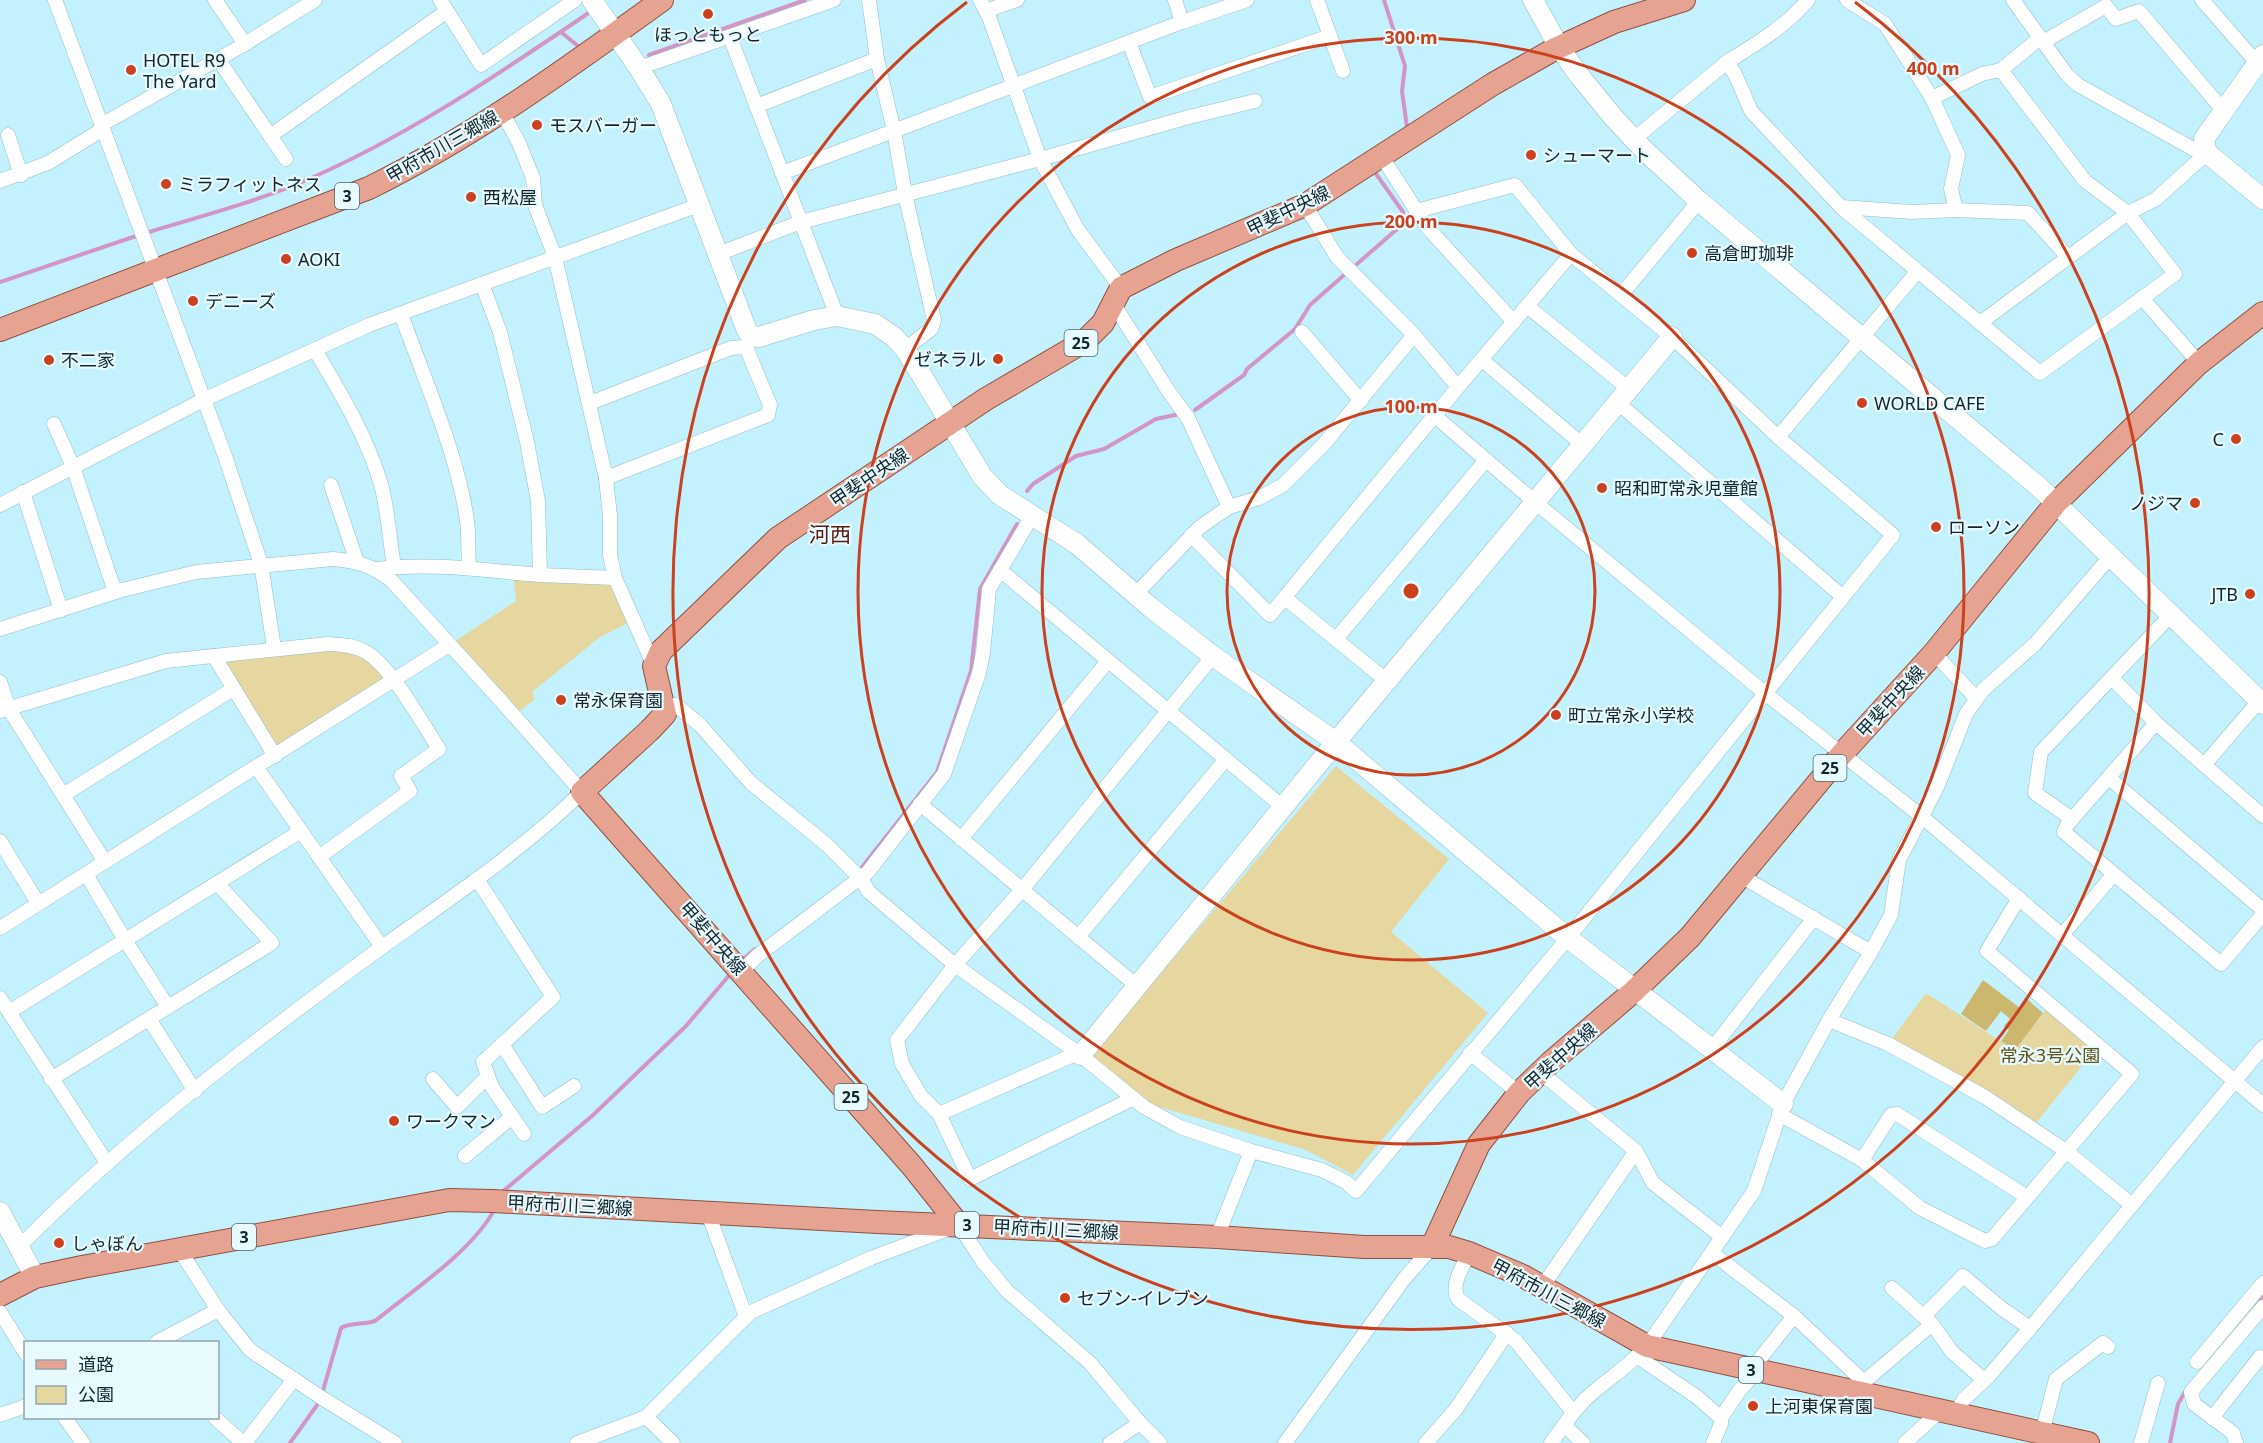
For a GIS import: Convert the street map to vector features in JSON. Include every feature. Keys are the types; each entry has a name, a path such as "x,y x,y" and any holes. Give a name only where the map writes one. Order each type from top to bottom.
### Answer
{"main road":[{"name":"甲府市川三郷線","path":"0,330 151,261 369,188 430,156 502,112 611,27 662,0"},
{"name":"甲斐中央線","path":"654,666 661,651 778,538 950,422 1084,340 1103,322 1117,296 1176,260 1305,205 1493,84 1559,47 1614,22 1684,0"},
{"name":"甲斐中央線","path":"1432,1247 1479,1144 1519,1093 1634,991 1690,937 1841,755 1934,653 2056,503 2199,363 2263,314"},
{"path":"582,792 657,724 665,714 654,666"},
{"name":"甲斐中央線","path":"582,792 912,1166 959,1225"},
{"name":"甲府市川三郷線","path":"1,1297 35,1277 448,1200 1218,1237 1364,1247 1449,1247 1523,1276 1642,1352 1858,1387 1948,1413 2088,1443"}],"street":[{"path":"54,0 225,456 261,564 274,648"},
{"path":"215,0 245,44"},
{"path":"0,181 48,164 102,127 245,44 315,0"},
{"path":"270,136 444,6 481,65 575,0"},
{"path":"592,0 661,104 747,331 770,405 768,415 606,478"},
{"path":"639,68 834,0"},
{"path":"869,0 877,59 894,131 904,194 934,320 931,329 905,349"},
{"path":"1017,0 983,5 1040,159 1169,393 1188,418 1229,507"},
{"path":"1175,0 1182,22"},
{"path":"782,173 1182,22 1247,0"},
{"path":"1317,0 1343,71"},
{"path":"1533,0 1559,47 1585,83 1634,139 1699,201 2021,471 2261,702 2204,765"},
{"path":"1634,139 1727,62 1765,38 1796,14 1808,0"},
{"path":"1847,0 1885,24 1932,98 1958,154 1951,189 1956,210"},
{"path":"2013,0 2067,75 2078,85 2197,151 2207,153 2263,199"},
{"path":"2202,0 2260,59 2204,139 2207,153"},
{"path":"1932,98 1982,74 2001,70 2042,40 2107,3 2116,19 2139,10 2223,110"},
{"path":"1129,42 1150,97 1330,36"},
{"path":"730,37 837,316"},
{"path":"218,59 286,159"},
{"path":"756,106 877,59"},
{"path":"1727,62 1735,74 1751,111 1841,207 2040,373 2175,274 2128,213 2085,181 2001,70"},
{"path":"718,254 801,222 1255,101"},
{"path":"502,112 519,143 533,178 535,205 555,257 606,478 610,516 609,555 615,578 654,666"},
{"path":"8,135 21,175"},
{"path":"1980,323 2128,213 2156,199 2207,153"},
{"path":"1382,157 1427,227 1514,322"},
{"path":"664,706 676,705 700,725 751,783 826,844 858,876 869,892 955,965 1079,1054 1132,1099 1180,1127 1251,1151 1322,1170 1346,1182 1356,1191 1568,938 1893,536 1778,437 1672,337 1570,254 1515,185 1416,211"},
{"path":"1621,295 1699,201"},
{"path":"0,505 203,400 369,325 699,205"},
{"path":"1305,205 1337,257 1414,335 1458,387"},
{"path":"1841,207 1912,212 1956,210 2028,213 2068,257"},
{"path":"1191,535 1270,615 1570,254"},
{"path":"1778,437 1917,272"},
{"path":"482,284 500,332 527,442 538,501 540,575"},
{"path":"2142,298 2199,363"},
{"path":"1527,306 1843,597"},
{"path":"401,315 449,447 459,484 467,521 469,568"},
{"path":"590,403 731,348 814,320 837,316 875,324 894,337 905,349 982,476 991,486 1032,516 1077,544 1135,595 1213,656 1336,742 1568,938 1711,1050 1781,1109 1862,1160 1920,1208 1985,1241 1992,1239 2132,1074 1987,951 2019,898"},
{"path":"1302,332 1360,401"},
{"path":"1135,595 1191,535 1229,507 1259,498 1283,485 1324,444 1414,335"},
{"path":"939,1114 1079,1054 1672,337"},
{"path":"315,350 366,442 382,490 394,567"},
{"path":"1482,360 1583,445"},
{"path":"1435,416 1766,694 1921,816 2263,1105"},
{"path":"54,424 73,467 115,592"},
{"path":"1336,639 1486,460"},
{"path":"332,485 357,562"},
{"path":"23,492 61,610"},
{"path":"739,968 874,866 944,774 979,673 989,589 1032,516"},
{"path":"1551,1443 1573,1412 1595,1390 1642,1352 1754,1191 1781,1109 1829,1020 1891,915 1899,860 1938,785 1966,714 1976,698 2035,644 2111,556"},
{"path":"0,629 115,592 195,572 333,559 357,562 377,569 392,581 582,792 559,814 477,879 288,1016 195,1091 107,1163 19,1248"},
{"path":"377,569 394,567 469,568 540,575 615,578"},
{"path":"1000,570 1283,807"},
{"path":"1285,598 1387,681"},
{"path":"2072,819 2035,793 2041,752 2171,615"},
{"path":"4,710 166,661 328,644 352,646 367,652 394,681 439,749 401,776 410,791 319,857"},
{"path":"0,928 449,645"},
{"path":"1934,653 1976,698"},
{"path":"214,656 275,756"},
{"path":"1132,1099 970,1179 939,1114 921,1096 902,1064 897,1040 955,965 1022,891 1213,656"},
{"path":"961,839 1108,661"},
{"path":"2112,678 2156,723 2263,816"},
{"path":"0,682 4,710 63,795 105,862"},
{"path":"63,795 233,689"},
{"path":"2109,778 2263,912 2221,964 2064,832 2072,819 2156,723"},
{"path":"1078,937 1226,759"},
{"path":"257,768 382,947"},
{"path":"920,804 1137,986"},
{"path":"9,1012 301,831"},
{"path":"0,841 38,903"},
{"path":"86,874 168,1006"},
{"path":"2062,935 2114,874"},
{"path":"1741,876 1871,952"},
{"path":"477,879 553,997 483,1062 492,1087 524,1134"},
{"path":"51,1079 272,943 217,883"},
{"path":"1711,1050 1814,918"},
{"path":"0,998 107,1163"},
{"path":"149,1019 195,1091"},
{"path":"1829,1020 1888,1044 1936,1068 1985,1097 2066,1151 2132,1205"},
{"path":"502,1044 542,1107 574,1086"},
{"path":"1905,1443 1948,1413 1984,1380 2030,1328 2263,1047"},
{"path":"1470,1053 1519,1093"},
{"path":"1540,1072 1636,1151 1653,1183 1722,1237"},
{"path":"433,1078 457,1107 488,1076"},
{"path":"1862,1160 1891,1115 1897,1114 2027,1197"},
{"path":"465,1156 512,1117"},
{"path":"1218,1237 1251,1151"},
{"path":"1542,1287 1636,1151"},
{"path":"0,1212 35,1277"},
{"path":"708,1213 746,1317"},
{"path":"577,1443 646,1417 752,1312 871,1258 959,1225 983,1262 1007,1291 1090,1363 1140,1423 1160,1443"},
{"path":"1285,1443 1404,1279 1432,1247"},
{"path":"179,1249 218,1310 250,1350 395,1443"},
{"path":"1469,1253 1455,1282 1454,1292 1458,1299 1516,1341 1573,1412"},
{"path":"1712,1253 1794,1316 1858,1387 1928,1320 1963,1276 2001,1308 2030,1328"},
{"path":"2197,1362 2263,1283"},
{"path":"1893,1288 1928,1320 1952,1352 1984,1380"},
{"path":"1,1297 24,1349"},
{"path":"2236,1443 2233,1433 2194,1404 2191,1392 2263,1307"},
{"path":"159,1341 218,1310"},
{"path":"1720,1418 1794,1316"},
{"path":"1426,1443 1456,1409 1507,1333"},
{"path":"2042,1433 2056,1379 2103,1343 2108,1347"},
{"path":"1642,1352 1720,1418 1721,1425 1713,1443"},
{"path":"2212,1418 2260,1357"},
{"path":"215,1419 244,1443 294,1379"},
{"path":"2141,1443 2158,1383"},
{"path":"0,1415 24,1407"},
{"path":"646,1417 673,1443"},
{"path":"66,1419 83,1443"},
{"path":"1110,1443 1140,1423"},
{"path":"1564,1425 1583,1443"}],"green space":[{"path":"513,572 615,578 634,620 600,637 532,692 535,699 515,715 449,645 516,601"},
{"path":"352,646 394,681 275,756 214,656"},
{"path":"1336,766 1449,859 1391,932 1488,1013 1353,1175 1306,1150 1146,1103 1091,1056"},
{"name":"常永3号公園","path":"1926,993 2014,1050 2050,1005 2098,1046 2032,1128 1888,1044"}],"shaded area":[{"path":"1983,980 2020,1008 2027,999 2043,1013 2015,1050 2001,1041 2009,1030 2004,1026 2010,1019 2001,1011 1986,1031 1961,1014"}],"waterway":[{"path":"649,55 805,0"},
{"path":"1384,0 1405,66 1402,91 1407,127"},
{"path":"146,233 264,197 341,164 452,103 593,10"},
{"path":"561,32 578,46"},
{"path":"1357,264 1404,223 1403,212 1374,171"},
{"path":"0,282 139,235"},
{"path":"1195,410 1244,375 1247,369 1295,329 1310,305 1344,275"},
{"path":"1027,491 1033,484 1076,456 1104,449 1156,419 1180,414"},
{"path":"859,871 937,772 971,671 980,589 1017,524"},
{"path":"740,962 755,949"},
{"path":"501,1193 592,1116 686,1026 732,972"},
{"path":"322,1394 341,1328 375,1321 406,1297 458,1254 486,1223 495,1208"},
{"path":"2256,1306 2263,1297"},
{"path":"2170,1443 2178,1404 2186,1390"},
{"path":"290,1443 320,1401"}],"place":[{"name":"ほっともっと","path":"708,14"},
{"name":"HOTEL R9 The Yard","path":"131,70"},
{"name":"モスバーガー","path":"537,125"},
{"name":"シューマート","path":"1531,155"},
{"name":"ミラフィットネス","path":"166,184"},
{"name":"西松屋","path":"471,197"},
{"name":"高倉町珈琲","path":"1692,253"},
{"name":"AOKI","path":"286,259"},
{"name":"デニーズ","path":"193,301"},
{"name":"ゼネラル","path":"998,359"},
{"name":"不二家","path":"49,360"},
{"name":"WORLD CAFE","path":"1862,403"},
{"name":"C","path":"2236,439"},
{"name":"昭和町常永児童館","path":"1602,488"},
{"name":"ノジマ","path":"2195,503"},
{"name":"ローソン","path":"1936,527"},
{"name":"JTB","path":"2250,594"},
{"name":"常永保育園","path":"561,700"},
{"name":"町立常永小学校","path":"1556,715"},
{"name":"ワークマン","path":"394,1121"},
{"name":"しゃぼん","path":"59,1243"},
{"name":"セブン-イレブン","path":"1065,1298"},
{"name":"上河東保育園","path":"1753,1406"}],"district":[{"name":"河西","path":"830,534"}]}
